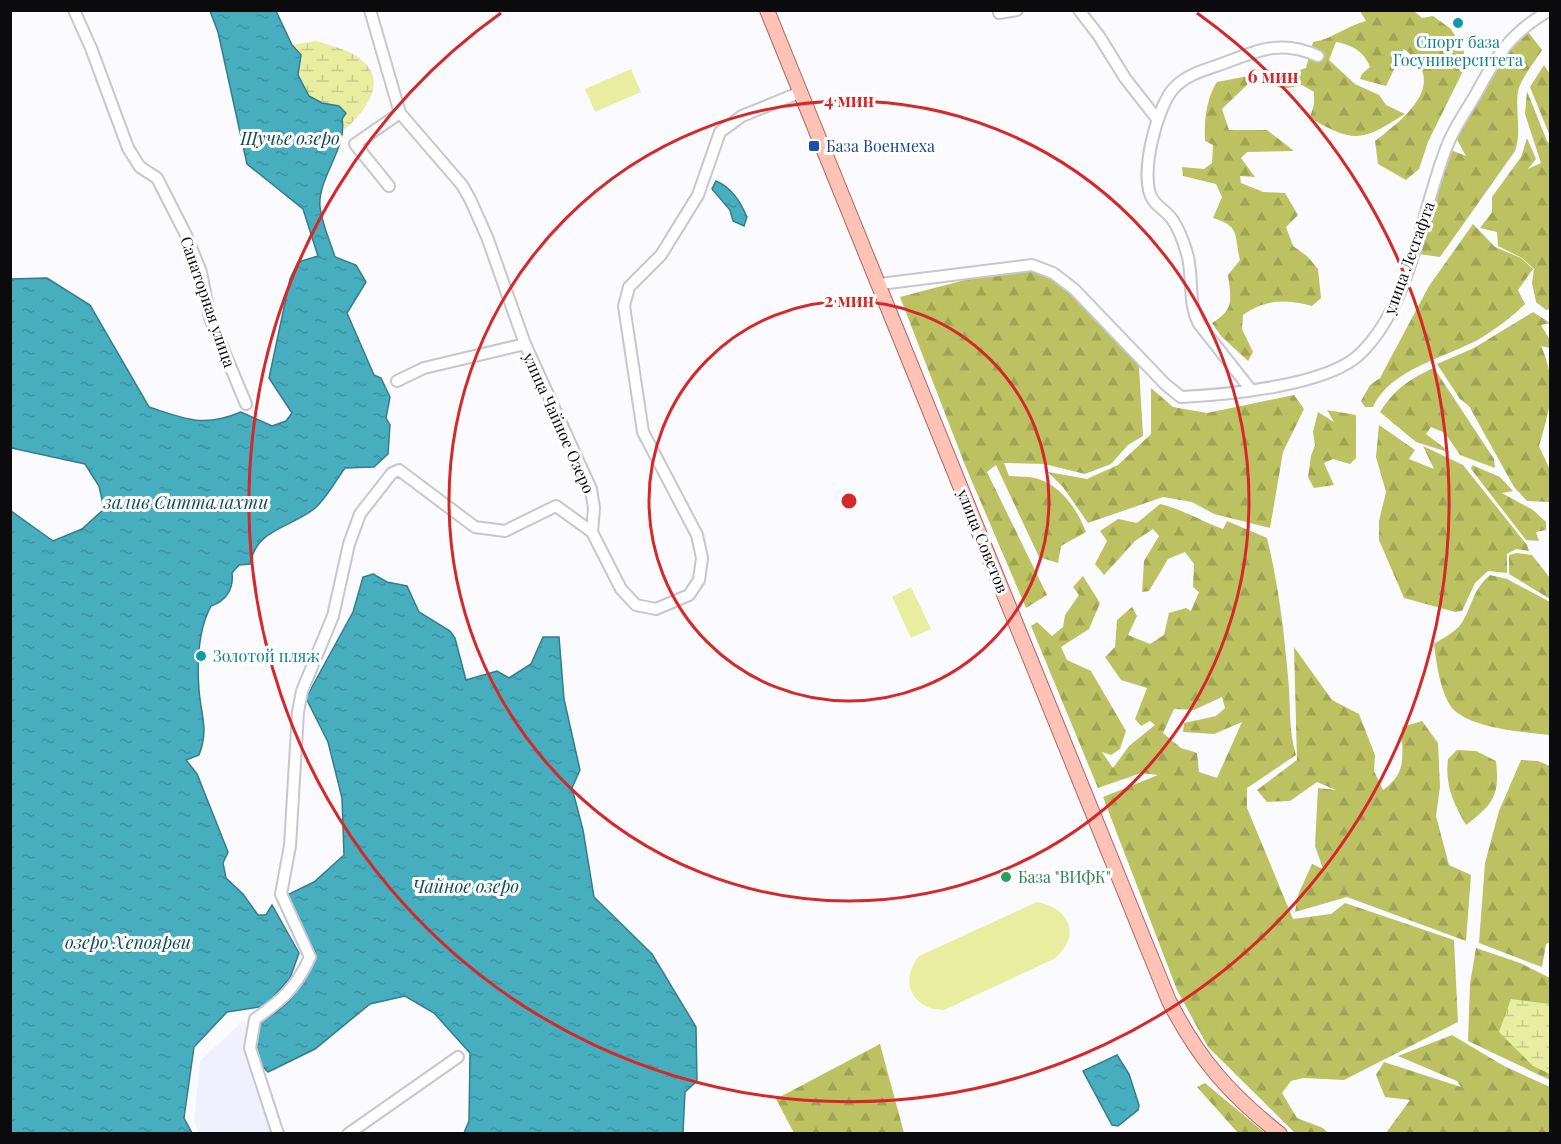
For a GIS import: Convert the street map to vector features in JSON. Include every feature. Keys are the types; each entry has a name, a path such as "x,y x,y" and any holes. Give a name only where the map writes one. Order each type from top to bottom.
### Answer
{"main road":[{"name":"улица Советов","path":"767,10 1168,1001 1188,1039 1209,1068 1246,1106 1280,1134"}],"street":[{"name":"Санаторная улица","path":"74,10 92,48 128,148 140,167 157,178 186,235 201,272 213,325 246,404"},
{"path":"999,13 1017,10"},
{"path":"1079,10 1099,36 1125,78 1157,119"},
{"name":"улица Лесгафта","path":"880,285 1032,265 1053,273 1074,289 1180,397 1223,395 1284,384 1331,371 1359,356 1385,324 1409,266 1448,144 1496,57 1523,25 1550,10"},
{"name":"улица Чайное Озеро","path":"370,12 400,113 462,185 487,237 525,344 591,489 594,508 592,532"},
{"path":"1251,390 1199,324 1193,312 1188,257 1173,220 1152,199 1149,165 1153,129 1174,87 1202,69 1253,51 1277,46 1300,48 1318,56"},
{"path":"592,532 621,589 636,605 656,609 676,603 689,595 699,580 702,558 697,535 643,432 624,306 629,287 661,255 698,195 720,132 742,116 801,92"},
{"path":"389,186 356,144 400,113"},
{"path":"397,381 424,368 525,344"},
{"name":"улица Чайное Озеро","path":"278,1134 250,1047 255,1019 279,1002 299,982 310,957 281,894 290,846 298,712 302,691 333,616 349,544 360,514 392,474 399,470 427,488 475,527 505,531 556,506 592,532"},
{"path":"348,1134 458,1057"}],"shaded area":[{"path":"244,1020 249,1030 274,1133 199,1133 194,1121 200,1061"}],"green space":[{"path":"1360,11 1414,11 1422,18 1433,16 1451,29 1464,50 1463,71 1428,142 1419,169 1406,180 1378,164 1375,141 1410,110 1423,87 1423,74 1417,62 1404,49 1386,86 1360,79 1370,67 1367,61 1357,50 1336,42 1329,60 1355,84 1379,95 1386,105 1405,114 1368,134 1348,135 1310,118 1314,104 1314,92 1302,85 1283,89 1264,81 1278,74 1284,75 1306,68 1313,42 1366,21"},
{"path":"1525,28 1542,50 1525,75 1518,91 1518,136 1515,151 1440,257 1412,253 1448,149 1466,156 1455,136 1490,70"},
{"path":"316,41 354,54 371,71 374,80 373,90 365,108 344,130 342,119 345,112 310,96 298,75 301,63 292,45"},
{"path":"1544,65 1550,74 1550,136 1530,87"},
{"path":"631,69 641,92 595,112 585,89"},
{"path":"1253,75 1250,82 1222,109 1229,130 1267,130 1294,151 1247,152 1241,158 1255,177 1240,176 1241,183 1263,192 1285,193 1298,215 1286,227 1293,246 1307,256 1318,269 1321,298 1312,306 1293,302 1268,303 1243,315 1242,329 1253,352 1248,361 1221,336 1212,323 1225,313 1230,303 1228,275 1240,260 1235,233 1228,225 1213,218 1222,197 1216,184 1183,176 1182,167 1204,169 1212,163 1213,145 1205,141 1205,126 1206,110 1217,82"},
{"path":"1527,91 1550,144 1550,309 1546,310 1536,302 1532,283 1534,269 1522,258 1498,246 1497,232 1480,228 1492,212 1492,197 1521,157 1527,138 1536,159 1528,169 1541,163 1525,114"},
{"path":"1473,224 1495,247 1521,258 1533,269 1518,290 1525,304 1481,338 1406,373 1381,394 1373,407 1365,407 1361,401 1370,385 1380,378 1429,286"},
{"path":"1003,270 1041,271 1071,294 1120,339 1139,367 1143,436 1128,445 1111,464 1085,474 1044,464 1004,463 1009,476 1035,478 1054,487 1068,500 1078,516 1086,532 1061,546 1058,563 1039,557 996,465 987,472 1047,595 1026,608 965,465 900,297"},
{"path":"1533,312 1550,323 1541,325 1550,340 1550,348 1541,346 1551,384 1549,408 1539,446 1550,470 1550,502 1527,501 1514,487 1469,406 1460,399 1437,364 1474,348"},
{"path":"1434,368 1494,459 1495,468 1460,455 1445,433 1431,427 1426,434 1451,453 1416,442 1380,412 1403,386"},
{"path":"1151,388 1173,407 1207,413 1294,395 1304,409 1283,452 1270,528 1214,514 1192,502 1163,497 1088,523 1063,487 1048,472 1087,479 1118,465 1151,434"},
{"path":"1327,410 1356,415 1356,458 1350,464 1333,459 1324,463 1334,485 1314,488 1308,477 1315,445 1313,432 1318,412 1334,422"},
{"path":"1379,425 1415,450 1409,459 1434,469 1423,446 1463,465 1527,545 1529,551 1516,549 1507,554 1507,573 1488,571 1475,583 1462,611 1455,612 1404,598 1379,540 1379,521 1386,492 1376,457"},
{"path":"1472,465 1500,477 1513,491 1502,493 1533,510 1546,522 1546,530 1536,532 1539,541 1526,540 1471,469"},
{"path":"1160,504 1223,529 1227,521 1267,538 1282,624 1293,745 1296,755 1247,788 1247,808 1293,919 1331,914 1345,903 1454,940 1458,1022 1344,1080 1303,1078 1291,1081 1282,1093 1297,1118 1323,1128 1328,1133 1295,1133 1208,1047 1177,990 1103,797 1158,775 1141,773 1098,788 1031,626 1037,622 1052,636 1063,627 1065,615 1079,595 1073,587 1083,576 1100,603 1089,629 1061,647 1067,660 1091,671 1126,731 1120,749 1111,755 1102,752 1113,768 1129,746 1155,725 1150,721 1141,726 1135,719 1147,688 1121,680 1105,657 1115,647 1117,620 1132,607 1137,616 1128,635 1150,644 1164,635 1169,613 1186,608 1191,611 1199,592 1193,587 1194,564 1185,552 1168,559 1149,591 1142,592 1144,561 1159,536 1153,529 1135,541 1104,575 1095,564 1107,541 1100,531 1118,519 1137,523","holes":["1222,697 1225,708 1216,716 1184,723 1183,732 1214,734 1242,722 1217,778 1199,772 1197,753 1181,748 1163,733 1174,709 1194,710"]},
{"path":"1517,553 1532,555 1550,578 1550,599 1509,574 1509,555"},
{"path":"1490,575 1507,579 1550,602 1550,735 1501,729 1475,722 1455,711 1446,698 1434,644 1452,633 1461,624 1476,592"},
{"path":"911,587 931,629 911,638 892,597"},
{"path":"1294,647 1332,700 1359,714 1375,755 1374,771 1383,790 1397,776 1400,769 1402,727 1422,721 1438,743 1440,787 1436,816 1449,865 1471,875 1466,941 1347,897 1295,912 1298,895 1312,864 1323,869 1315,846 1318,788 1336,790 1317,782 1290,801 1267,802 1257,790 1297,760"},
{"path":"1457,750 1476,751 1496,761 1497,783 1493,798 1483,811 1466,825 1449,786 1448,759"},
{"path":"1521,760 1538,761 1550,766 1550,942 1546,944 1542,967 1479,943 1485,863 1499,811"},
{"path":"1037,902 1058,910 1068,924 1070,932 1068,941 1054,959 944,1010 933,1009 917,1000 912,992 910,975 919,956"},
{"path":"1476,948 1520,963 1550,978 1550,1080 1468,1041 1470,984"},
{"path":"1511,999 1550,1004 1550,1074 1533,1066 1499,1032"},
{"path":"1452,1035 1504,1066 1550,1087 1550,1133 1386,1133 1410,1100 1385,1097 1376,1075 1384,1062 1461,1087 1457,1081 1398,1056"},
{"path":"880,1044 904,1133 794,1133 776,1099"},
{"path":"1205,1083 1265,1133 1238,1133 1197,1087"}],"water":[{"name":"озеро Хепоярви","path":"210,11 276,11 292,45 301,55 298,75 309,96 322,103 339,106 346,113 342,119 341,141 323,185 320,207 335,257 356,265 366,282 347,313 374,375 381,378 390,397 386,418 390,425 388,454 374,467 345,468 327,495 314,509 275,530 259,543 253,552 250,564 239,565 232,573 232,584 228,594 211,606 203,625 198,658 198,680 204,738 199,755 186,760 197,774 228,852 223,863 226,878 243,894 258,915 266,915 272,905 299,953 290,978 265,1006 227,1012 194,1047 184,1118 192,1133 11,1133 11,511 53,541 82,529 104,509 99,486 85,464 11,448 10,279 47,278 90,305 149,407 184,418 205,421 241,412 272,426 286,421 292,413 269,378 290,279 298,262 318,256 303,209 247,164 218,32"},
{"path":"716,181 727,187 738,200 747,217 744,226 733,221 730,210 712,189"},
{"name":"Чайное озеро","path":"373,574 387,582 407,586 419,612 450,631 455,638 466,680 497,671 509,678 531,664 543,637 559,637 564,699 580,770 572,788 583,830 594,897 652,954 696,1027 697,1081 685,1092 683,1133 464,1133 469,1121 470,1053 434,1013 405,996 370,1004 315,1049 268,1072 255,1058 258,1023 287,1003 301,985 316,953 285,896 314,882 344,855 342,798 328,742 306,698 353,612 363,577"},
{"path":"1117,1055 1129,1074 1139,1105 1138,1110 1118,1126 1112,1125 1083,1071"}],"place":[{"name":"Спорт база Госуниверситета","path":"1458,23"},
{"name":"База Военмеха","path":"814,146"},
{"name":"Золотой пляж","path":"201,656"},
{"name":"База \"ВИФК\"","path":"1006,877"}],"water label":[{"name":"Щучье озеро","path":"290,139"},
{"name":"залив Ситталахти","path":"186,503"}]}
